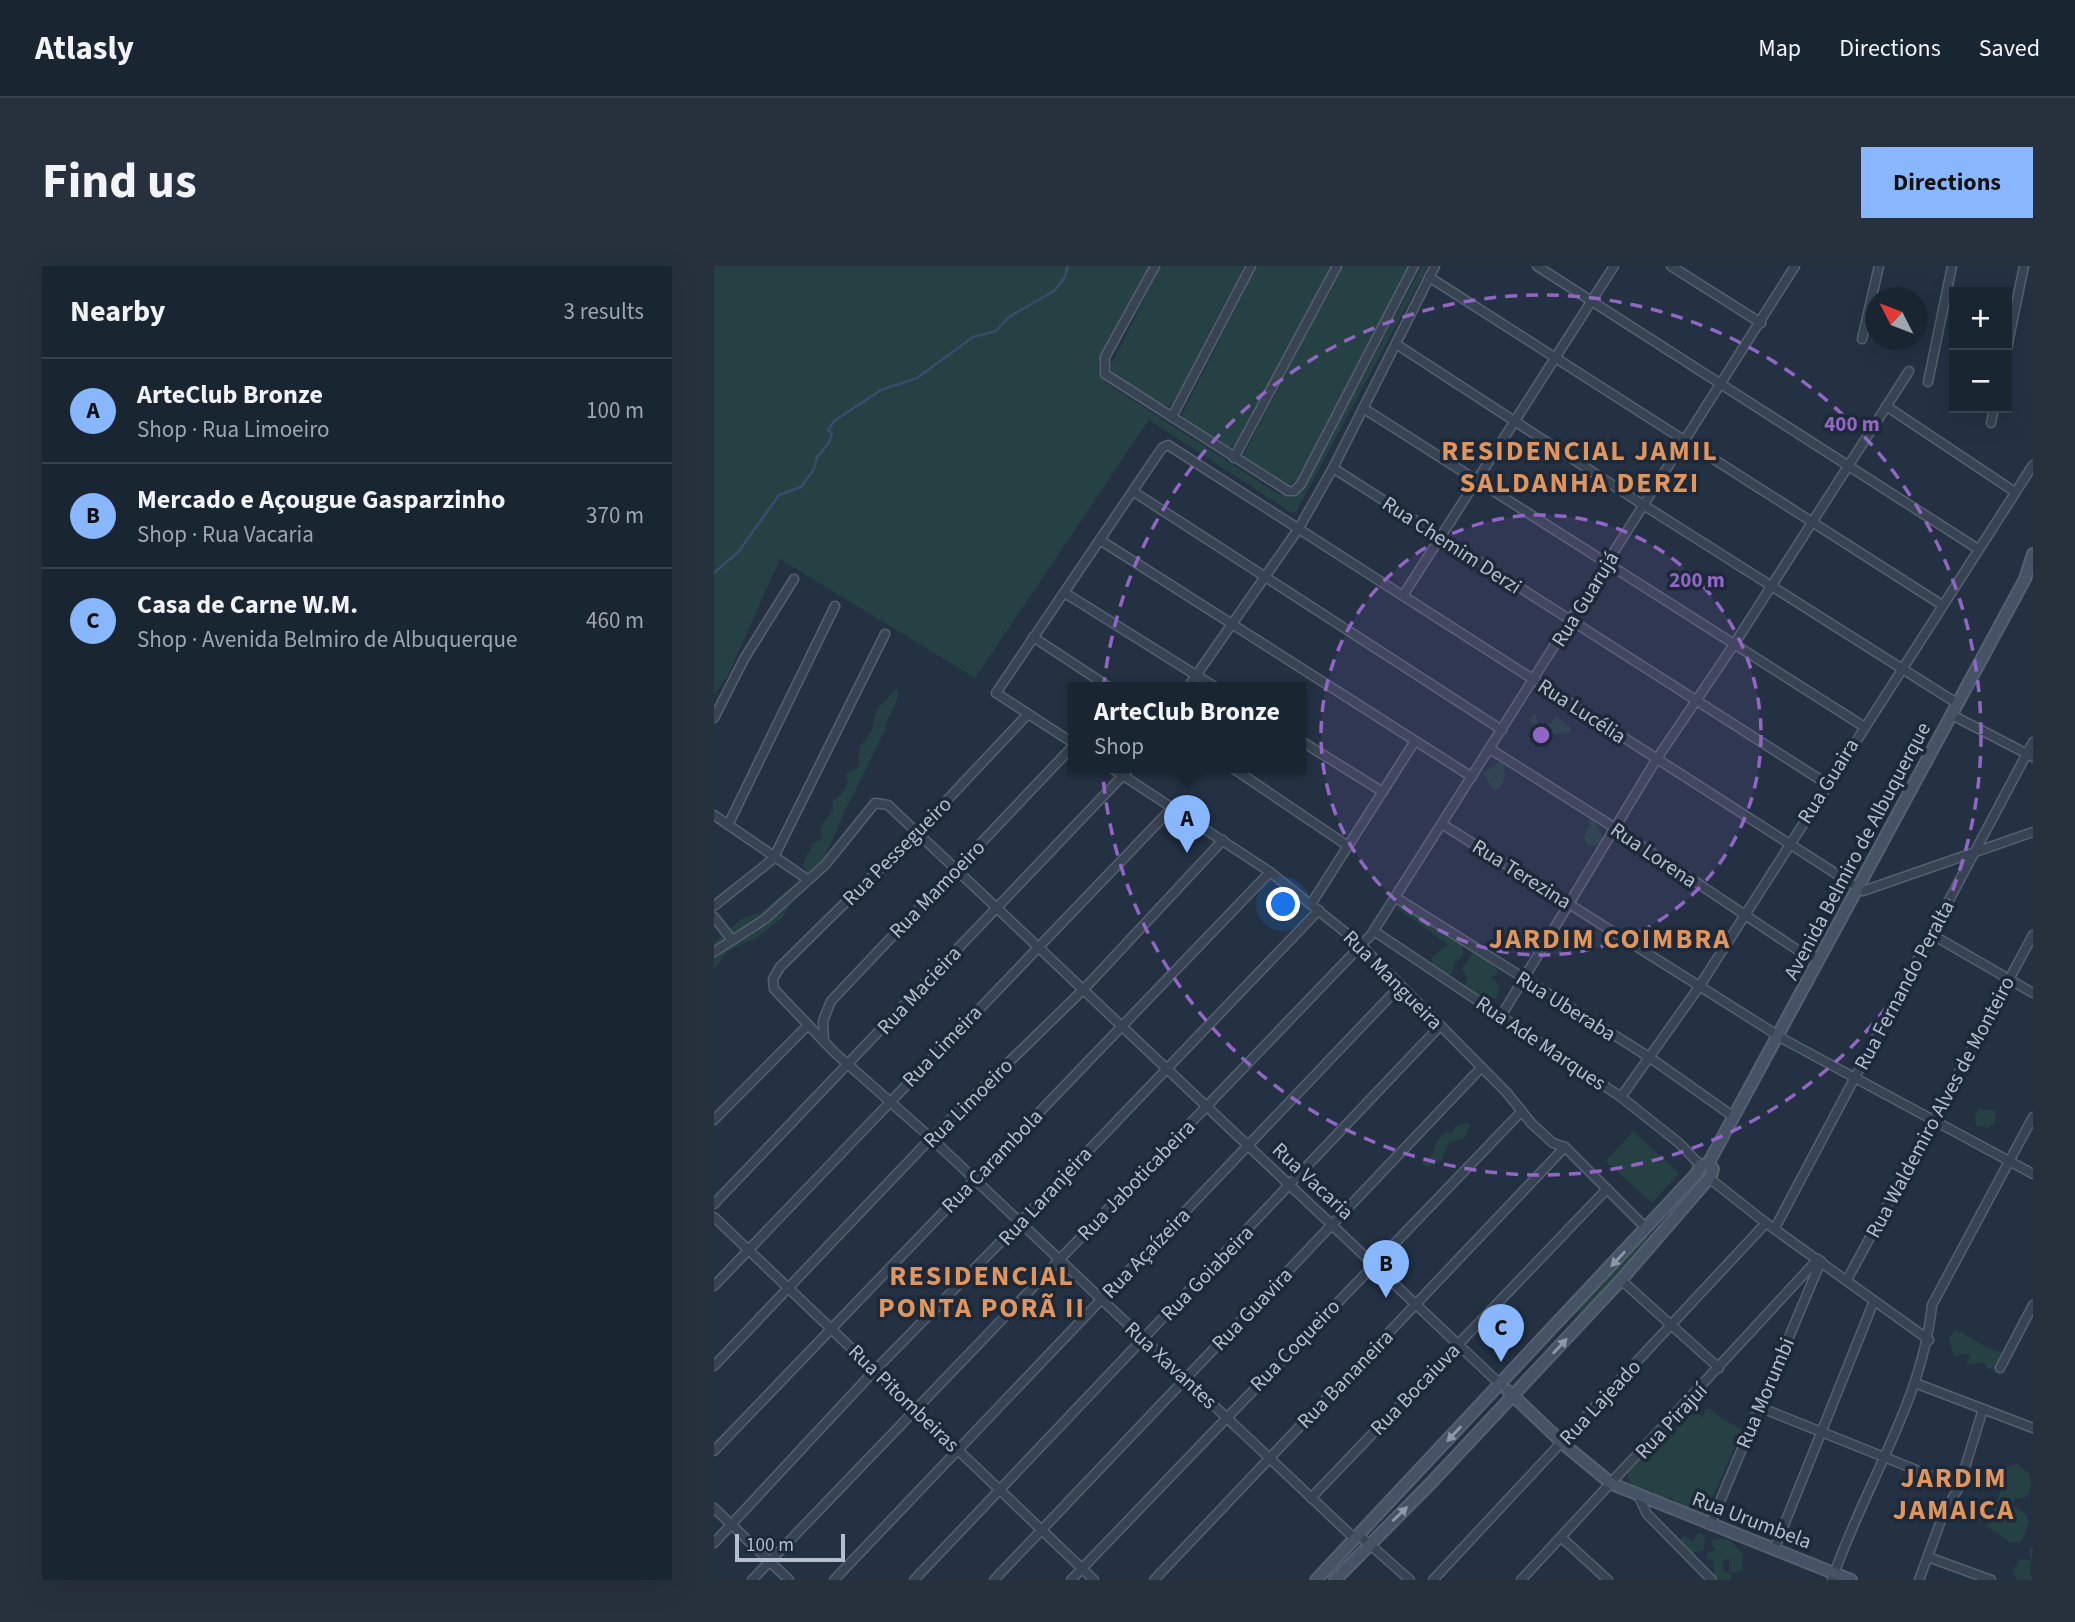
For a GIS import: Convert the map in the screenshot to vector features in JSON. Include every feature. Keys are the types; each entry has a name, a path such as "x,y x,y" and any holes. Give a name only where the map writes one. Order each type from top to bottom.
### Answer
{"main road":[{"name":"Avenida Belmiro de Albuquerque","path":"1316,1580 1702,1167 1734,1117 1820,959 1862,890 2025,579 2032,559"},
{"path":"1702,1167 1704,1179 1709,1178"},
{"path":"1335,1580 1621,1280 1709,1178"},
{"name":"Rua Vacaria","path":"1501,1385 1612,1484 1639,1497"},
{"name":"Rua Urumbela","path":"1639,1497 1774,1550 1834,1577 1851,1580"}],"street":[{"path":"1155,266 1105,357 1104,369 1110,378 1283,490 1294,491 1301,484 1414,266"},
{"path":"1172,417 1251,266"},
{"path":"1234,458 1337,266"},
{"path":"1191,682 1299,528 1333,468 1435,266"},
{"path":"1537,266 1978,549"},
{"path":"1404,594 1614,266"},
{"path":"1671,266 1761,323"},
{"name":"Rua Guarujá","path":"1374,932 1795,266"},
{"path":"1862,339 1879,266"},
{"path":"1928,382 1952,266"},
{"path":"2012,324 2024,266"},
{"path":"1429,277 1942,605"},
{"path":"1396,344 1644,506 1902,666 1958,704"},
{"path":"1500,1016 1656,760 1733,646 1909,371"},
{"path":"1886,406 2015,492"},
{"path":"1363,408 1733,646 1863,726"},
{"path":"1991,422 1993,413"},
{"name":"Rua Lucélia","path":"1134,492 1162,449 1168,445 1862,890"},
{"name":"Rua Guaira","path":"1621,1097 1699,986 1863,726 2033,465"},
{"name":"Rua Chemim Derzi","path":"1333,468 1827,784"},
{"path":"1068,742 996,694 1134,492 1502,730"},
{"path":"1100,540 1472,777"},
{"path":"714,718 744,659 794,579"},
{"path":"1065,593 1208,682"},
{"path":"727,825 835,606"},
{"path":"714,906 774,859 885,635"},
{"path":"1033,637 1101,682"},
{"name":"Rua Pessegueiro","path":"774,989 774,979 780,967 917,832 1028,714"},
{"path":"1952,715 2030,755"},
{"path":"1311,904 1415,741"},
{"name":"Rua Fernando Peralta","path":"1775,1228 1972,853 2030,755 2033,742"},
{"path":"1306,744 1383,792"},
{"name":"Rua Lorena","path":"1489,749 1615,828 1742,915 1799,951 1820,959"},
{"name":"Rua Mamoeiro","path":"824,1042 823,1021 831,1001 1068,750"},
{"name":"Rua Mangueira","path":"1120,773 1270,872 1360,944 1399,987 1507,1093 1521,1112 1546,1137 1565,1147 1646,1228"},
{"name":"Rua Macieira","path":"714,1204 996,906 1127,773"},
{"path":"1240,773 1348,846"},
{"name":"Rua Vacaria","path":"807,879 825,865 876,803 888,805 1501,1385"},
{"name":"Rua Limeira","path":"714,1286 1172,808"},
{"path":"714,815 774,859 807,879 765,919 714,952"},
{"name":"Rua Terezina","path":"1442,824 1779,1036 2033,1174"},
{"path":"1862,890 2033,832"},
{"name":"Rua Limoeiro","path":"714,1366 931,1138 1084,989 1223,840"},
{"name":"Rua Carambola","path":"714,1451 1270,872"},
{"name":"Rua Uberaba","path":"1395,897 1649,1057 1734,1117"},
{"name":"Rua Laranjeira","path":"714,1543 875,1370 1319,910"},
{"path":"714,917 732,940"},
{"name":"Rua Jaboticabeira","path":"752,1580 1374,932"},
{"name":"Rua Ade Marques","path":"1374,932 1621,1097 1679,1143 1702,1167"},
{"path":"1931,934 2033,993"},
{"name":"Rua Waldemiro Alves de Monteiro","path":"1847,1280 2033,935"},
{"name":"Rua Açaízeira","path":"834,1580 1399,987"},
{"name":"Rua Xavantes","path":"774,989 848,1065 975,1179 1311,1498 1410,1580"},
{"path":"714,1120 808,1025"},
{"name":"Rua Goiabeira","path":"914,1580 1440,1026"},
{"name":"Rua Guavira","path":"994,1580 1481,1069"},
{"name":"Rua Coqueiro","path":"1071,1580 1521,1112"},
{"path":"1834,1577 1914,1383 1929,1340 1932,1305 2033,1117"},
{"name":"Rua Bananeira","path":"1154,1580 1565,1147"},
{"path":"1709,1178 1766,1223 1929,1340"},
{"name":"Rua Bocaiuva","path":"1311,1498 1607,1189"},
{"name":"Rua Pitombeiras","path":"714,1217 1094,1580"},
{"name":"Rua Lajeado","path":"1433,1580 1766,1223"},
{"name":"Rua Pirajuí","path":"1521,1580 1820,1260"},
{"name":"Rua Morumbi","path":"1710,1525 1820,1260"},
{"path":"1621,1280 1719,1368"},
{"path":"1774,1550 1874,1301"},
{"path":"2000,1368 2033,1305"},
{"path":"1914,1383 2033,1428"},
{"path":"1759,1406 1959,1487"},
{"path":"1919,1580 1943,1515 1959,1487 1983,1409"},
{"path":"1639,1497 1647,1514 1706,1578"},
{"path":"714,1508 789,1580"},
{"path":"1562,1538 1608,1580"},
{"path":"1928,1556 1991,1580"}],"green space":[{"path":"714,266 1149,266 1103,350 1099,366 1105,382 1278,494 1291,497 1303,489 1422,266 1428,266 1296,512 1290,512 1149,420 975,678 780,559 728,675 714,695"},
{"path":"1161,266 1244,266 1176,398 1169,406 1160,404 1114,376 1110,367"},
{"path":"1257,266 1332,266 1238,444 1226,448 1185,422 1182,414"},
{"path":"1342,266 1409,266 1298,479 1288,486 1248,462 1244,454"},
{"path":"897,688 896,704 885,730 829,848 809,876 803,866 806,855 810,852 812,843 821,840 820,827 833,810 832,801 842,794 848,781 845,775 858,767 860,746 871,732 877,709"},
{"path":"1535,714 1538,724 1544,728 1557,717 1570,727 1571,733 1540,735 1530,719"},
{"path":"1500,761 1504,765 1504,780 1494,791 1483,773"},
{"path":"1593,818 1604,839 1601,845 1587,845 1584,836 1590,825 1587,820"},
{"path":"797,882 797,889 783,917 758,937 728,951 714,969 714,942 743,918 760,913"},
{"path":"1404,906 1461,942 1463,955 1454,964 1452,974 1431,974 1432,957 1448,945 1397,908"},
{"path":"1474,951 1497,969 1497,974 1491,977 1500,986 1497,998 1485,1000 1465,985 1468,979 1462,969"},
{"path":"1979,1109 1996,1111 1995,1121 1988,1128 1976,1126 1975,1115"},
{"path":"1471,1124 1465,1138 1449,1143 1442,1160 1429,1167 1423,1164 1423,1159 1432,1156 1435,1144 1444,1133 1452,1133 1454,1127"},
{"path":"1633,1131 1679,1173 1652,1203 1606,1161"},
{"path":"1647,1235 1647,1241 1634,1259 1634,1277 1627,1279 1622,1270 1586,1309 1580,1313 1574,1311 1576,1305 1584,1301 1589,1293 1594,1292 1613,1268 1615,1270 1618,1267 1618,1261"},
{"path":"1955,1330 1990,1349 2004,1352 2006,1355 2000,1368 1987,1369 1984,1363 1966,1365 1970,1355 1965,1353 1954,1357 1949,1338"},
{"path":"1697,1405 1697,1413 1703,1418 1705,1409 1711,1409 1752,1437 1748,1441 1721,1511 1727,1471 1737,1451 1735,1446 1709,1506 1710,1513 1705,1514 1676,1504 1672,1498 1655,1497 1652,1490 1643,1492 1633,1488 1627,1475 1632,1464 1648,1455 1658,1432 1667,1427 1679,1427 1677,1421 1671,1425 1666,1423 1669,1412 1676,1416"},
{"path":"2017,1464 2030,1474 2031,1488 2025,1498 2015,1499 2013,1505 2027,1515 2029,1522 2022,1541 2011,1543 1987,1526 2000,1492 1999,1472 2004,1467"},
{"path":"1698,1532 1705,1536 1704,1550 1690,1554 1679,1541 1684,1536 1693,1542"},
{"path":"1722,1538 1731,1541 1743,1554 1742,1570 1735,1573 1729,1571 1729,1558 1723,1561 1724,1571 1731,1574 1731,1580 1720,1580 1714,1575 1713,1560 1706,1559 1708,1553 1716,1550 1711,1546 1712,1540"},
{"path":"2033,1547 2030,1574 2033,1580 2017,1580 2013,1570 2020,1559 2031,1560 2029,1548"}],"waterway":[{"path":"714,573 739,551 779,495 801,487 814,469 817,457 828,444 832,434 828,430 834,421 881,390 917,378 973,337 996,331 1009,317 1054,291 1065,277 1068,266"}],"place":[{"name":"ArteClub Bronze","path":"1187,853"},
{"name":"Mercado e Açougue Gasparzinho","path":"1386,1298"},
{"name":"Casa de Carne W.M.","path":"1501,1362"}],"district":[{"name":"RESIDENCIAL JAMIL SALDANHA DERZI","path":"1580,467"},
{"name":"JARDIM COIMBRA","path":"1610,939"},
{"name":"RESIDENCIAL PONTA PORÃ II","path":"982,1292"},
{"name":"JARDIM JAMAICA","path":"1954,1494"}]}
